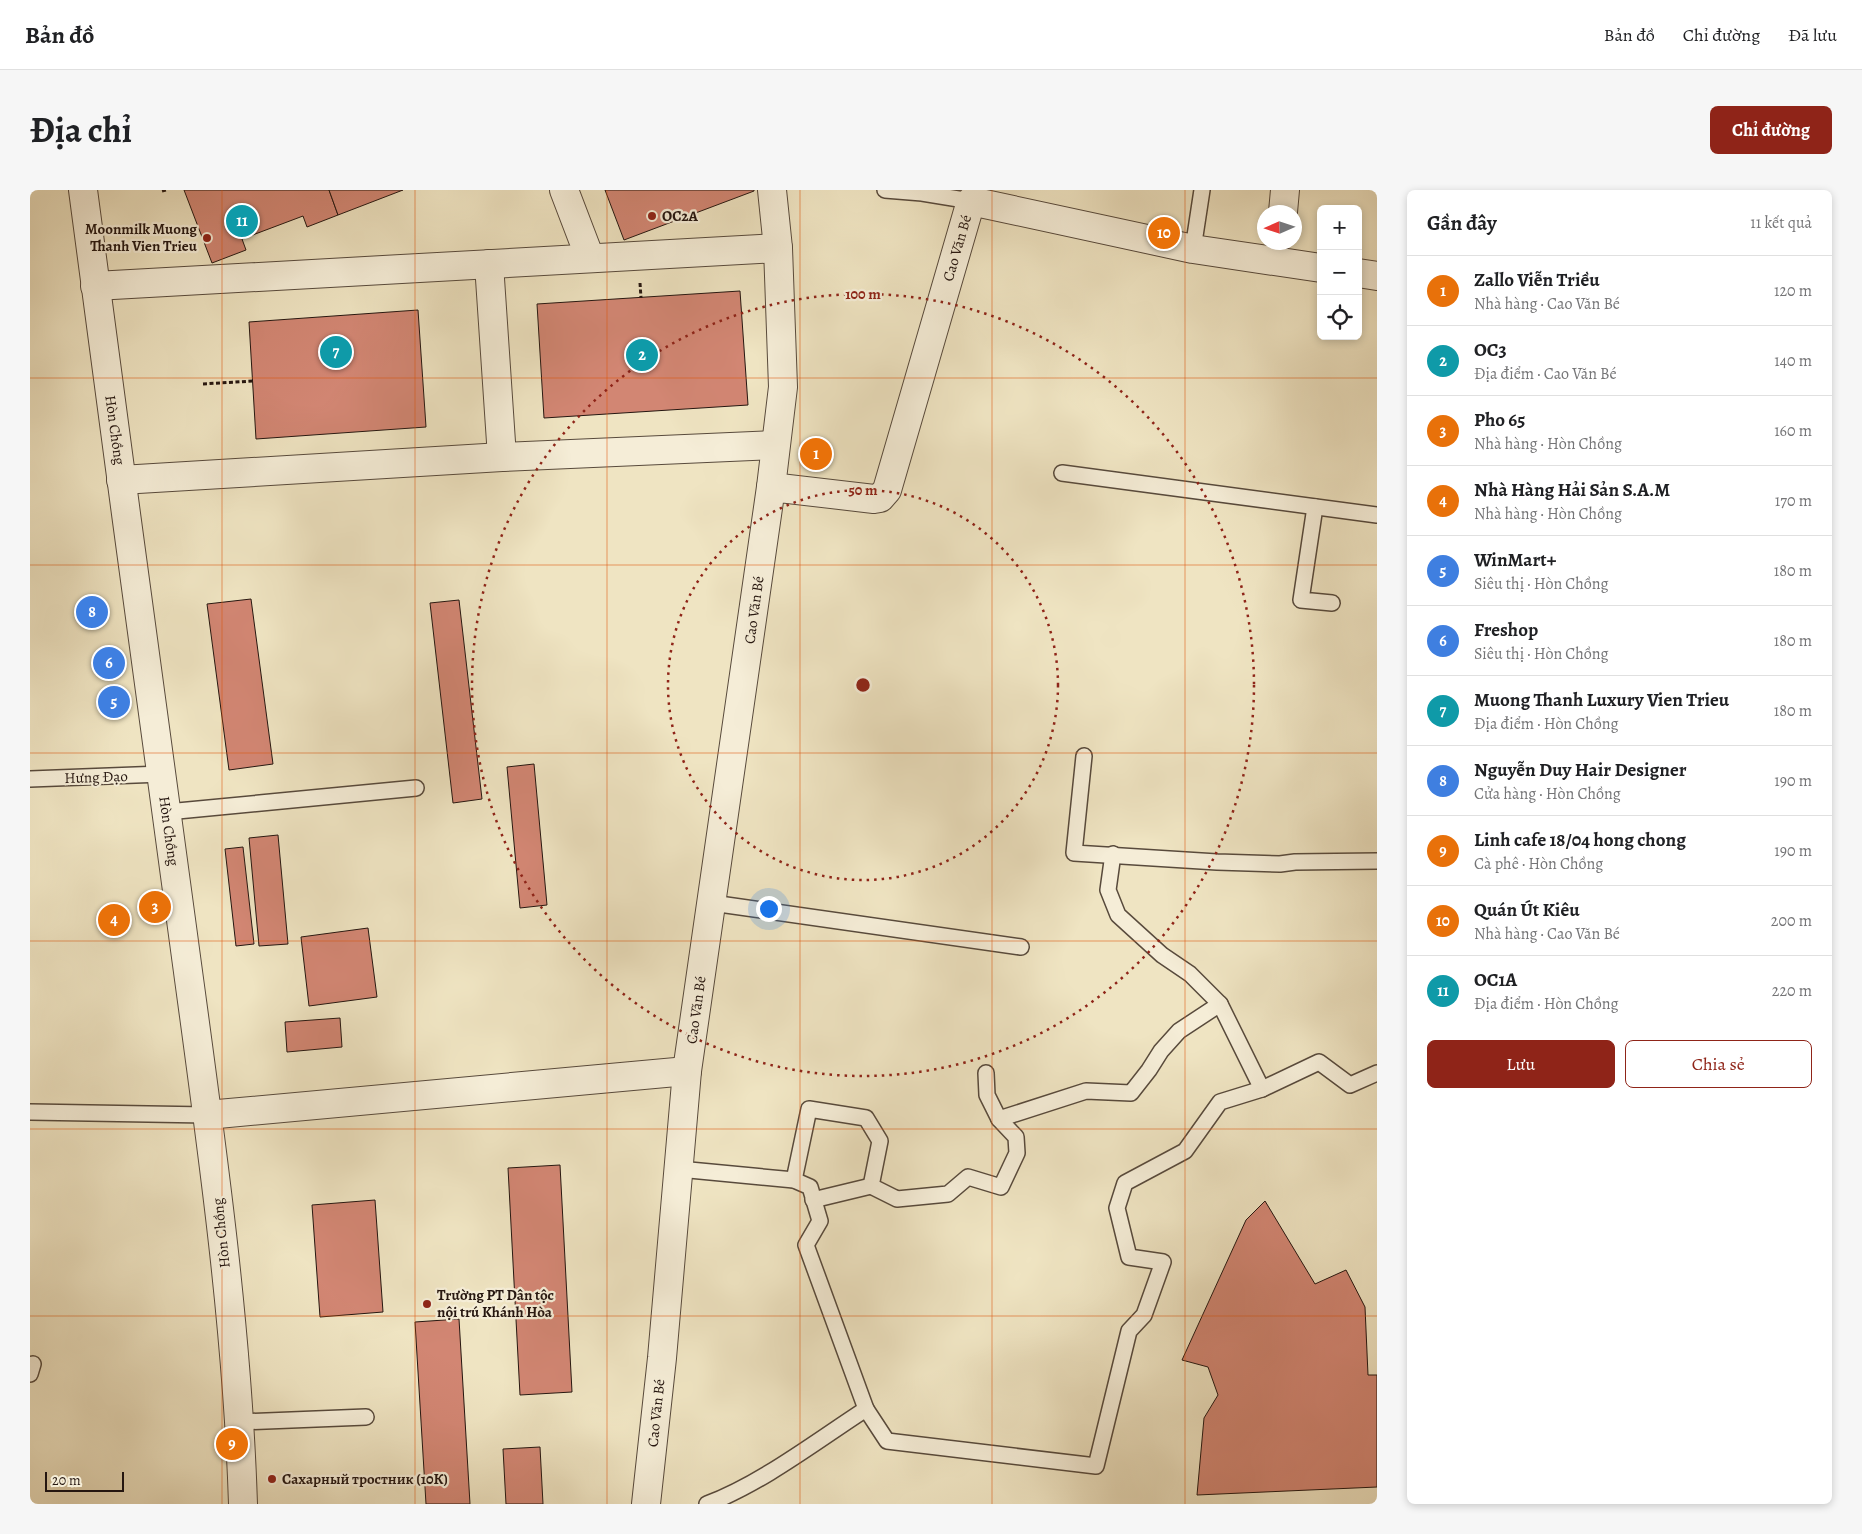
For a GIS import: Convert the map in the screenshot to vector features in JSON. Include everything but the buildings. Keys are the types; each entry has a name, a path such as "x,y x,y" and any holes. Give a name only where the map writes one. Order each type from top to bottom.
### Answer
{"street":[{"name":"Hòn Chồng","path":"83,190 207,1115 240,1422 243,1504"},
{"path":"564,190 590,258"},
{"path":"771,487 783,387 778,248 772,190"},
{"path":"1284,205 1285,190"},
{"name":"Cao Văn Bé","path":"646,1504 662,1358 688,1070 771,487 874,499 880,498 886,490 971,201 1193,249 1281,252 1317,266"},
{"path":"95,286 778,248"},
{"path":"489,264 502,457"},
{"path":"1362,274 1377,276"},
{"path":"121,480 502,457 776,445"},
{"path":"207,1115 688,1070"}],"lane":[{"path":"885,190 922,193 971,201"},
{"path":"1193,249 1202,190"},
{"path":"1062,474 1377,515"},
{"path":"1315,507 1302,600 1332,603"},
{"path":"1084,756 1074,853 1280,864 1295,862 1377,861"},
{"name":"Hưng Đạo","path":"30,779 162,774"},
{"path":"167,812 416,788"},
{"path":"1113,854 1108,890 1118,915 1162,955 1190,974 1220,1004 1262,1089"},
{"path":"712,903 1021,947"},
{"path":"999,1119 1086,1091 1131,1093 1178,1031 1220,1004"},
{"path":"679,1169 794,1180 810,1187 820,1221 806,1245 866,1409 887,1441 1096,1466 1129,1331 1144,1315 1163,1262 1129,1257 1117,1208 1126,1183 1185,1151 1220,1102 1262,1089 1319,1062 1350,1085 1377,1073"},
{"path":"813,1200 872,1186 897,1199 948,1194 968,1177 1001,1187 1016,1153 1016,1137 999,1119 987,1095 986,1073"},
{"path":"794,1180 808,1109 866,1118 880,1141 872,1186"},
{"path":"30,1112 207,1115"},
{"path":"707,1504 770,1472 866,1409"},
{"path":"240,1422 366,1417"}],"path":[{"path":"203,384 252,381"}],"place":[{"name":"OC2A","path":"652,216"},
{"name":"OC1A","path":"242,221"},
{"name":"Quán Út Kiêu","path":"1164,233"},
{"name":"Moonmilk Muong Thanh Vien Trieu","path":"207,238"},
{"name":"Muong Thanh Luxury Vien Trieu","path":"336,352"},
{"name":"OC3","path":"642,355"},
{"name":"Zallo Viễn Triều","path":"816,454"},
{"name":"Nguyễn Duy Hair Designer","path":"92,612"},
{"name":"Freshop","path":"109,663"},
{"name":"WinMart+","path":"114,702"},
{"name":"Pho 65","path":"155,907"},
{"name":"Nhà Hàng Hải Sản S.A.M","path":"114,920"},
{"name":"Trường PT Dân tộc nội trú Khánh Hòa","path":"427,1304"},
{"name":"Linh cafe 18/04 hong chong","path":"232,1444"},
{"name":"Сахарный тростник (10К)","path":"272,1479"}]}
